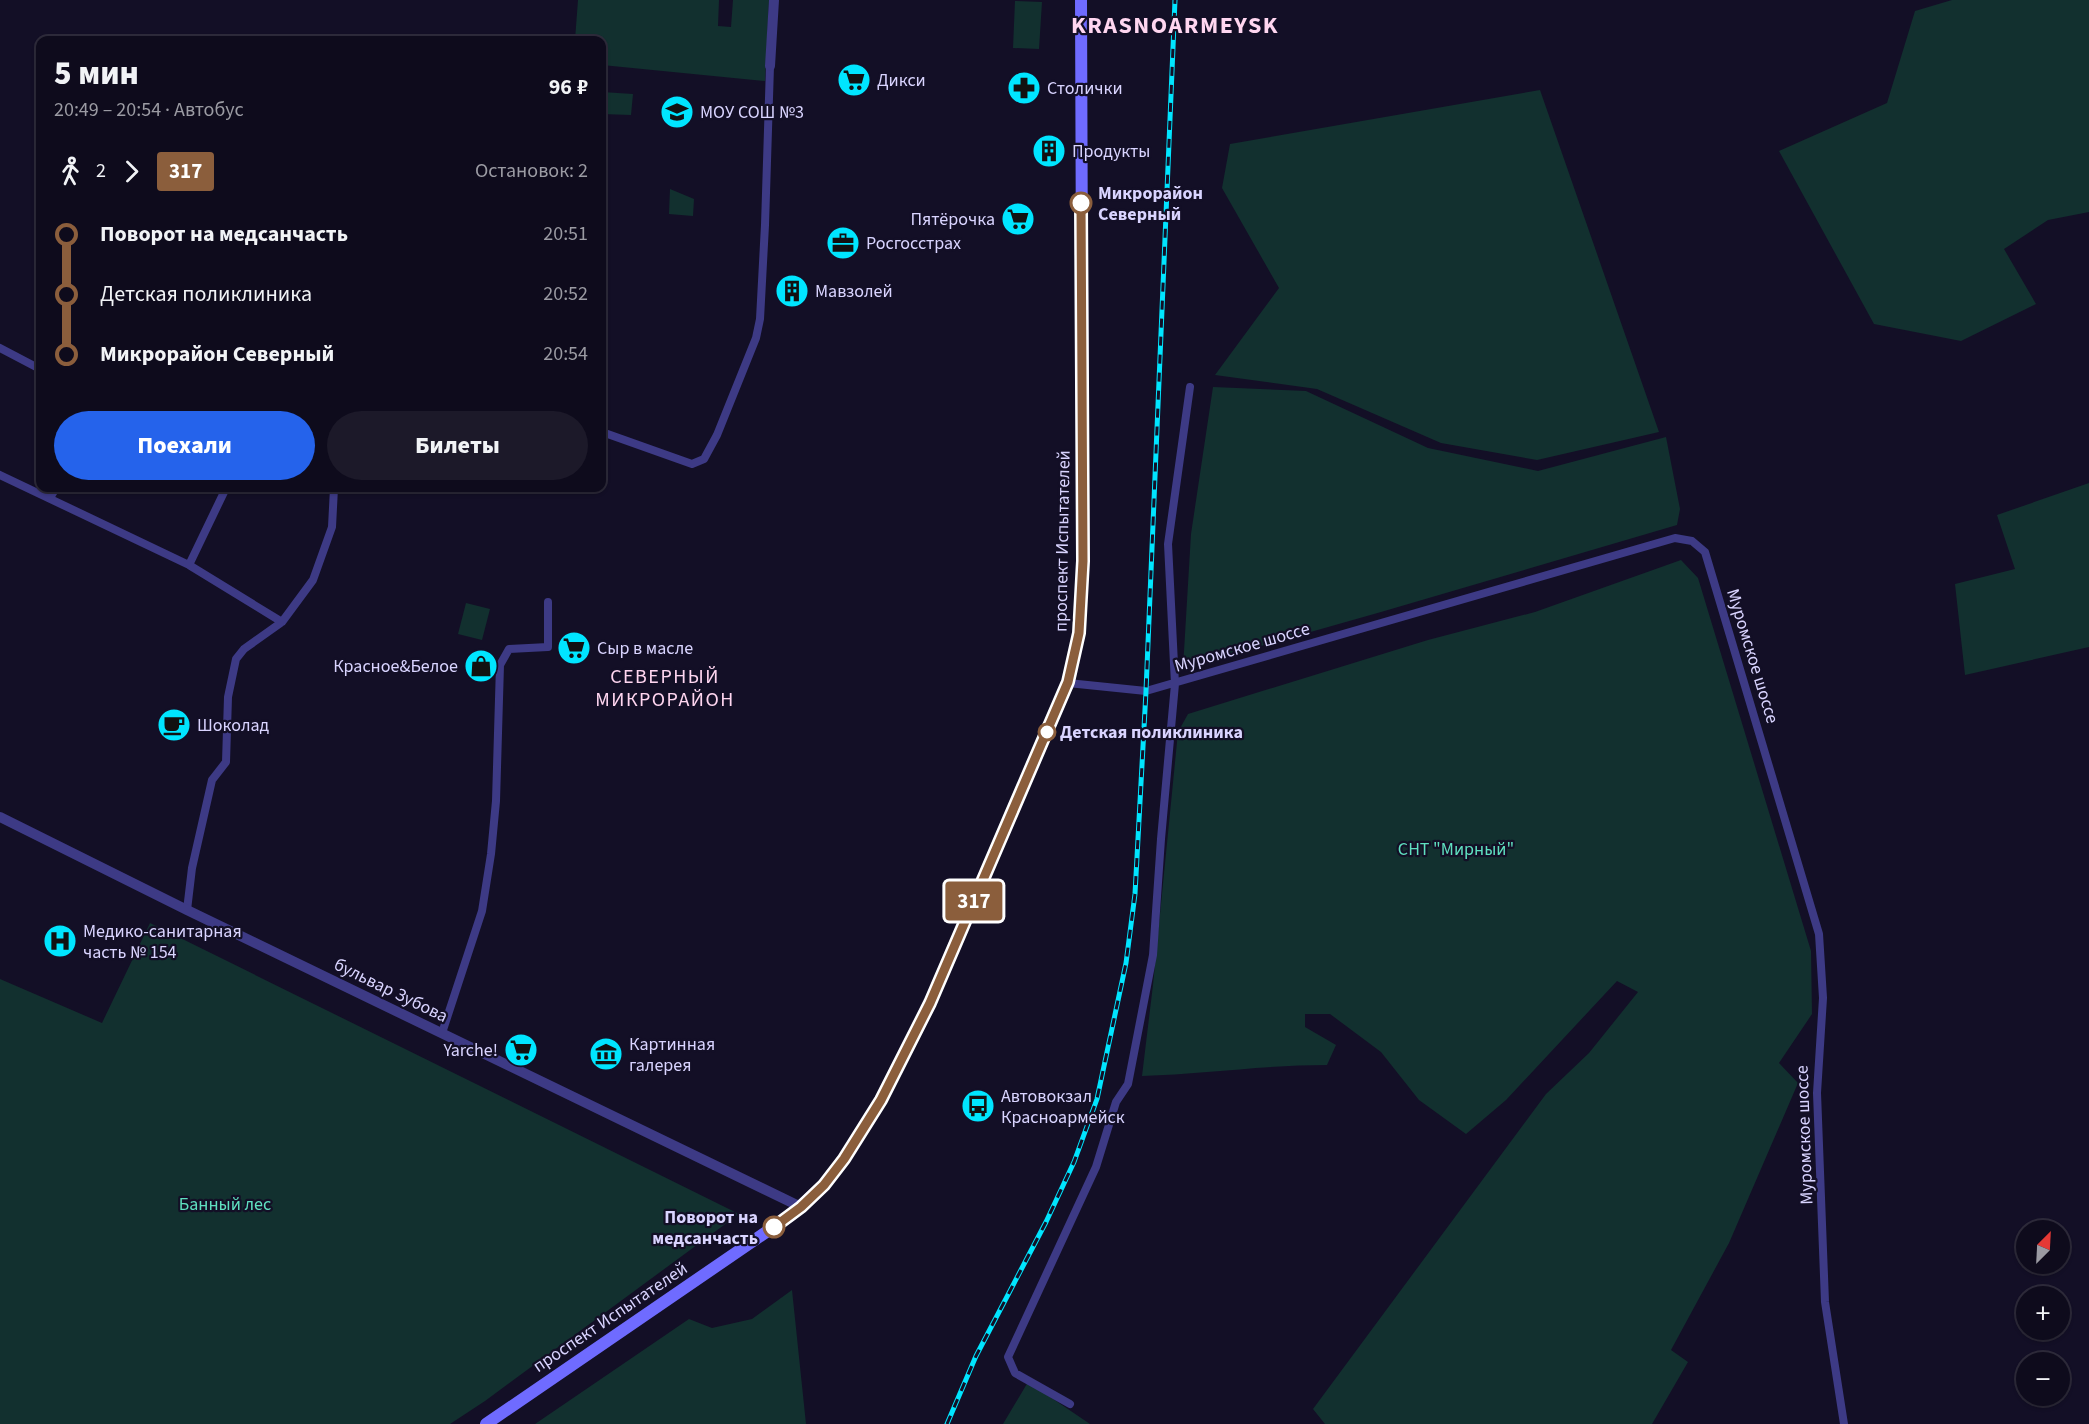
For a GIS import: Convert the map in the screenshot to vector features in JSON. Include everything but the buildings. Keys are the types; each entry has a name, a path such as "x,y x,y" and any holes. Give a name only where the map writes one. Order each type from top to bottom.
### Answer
{"main road":[{"name":"проспект Испытателей","path":"486,1424 801,1207 824,1185 844,1159 881,1100 913,1041 1068,682 1079,633 1083,561 1081,0"}],"street":[{"path":"606,433 692,465 704,459 717,435 756,338 760,319 774,0"},
{"path":"0,348 36,367"},
{"path":"1070,1404 1016,1372 1008,1357 1096,1167 1116,1102 1128,1084 1153,955 1175,684 1168,544 1190,387"},
{"path":"0,475 36,492"},
{"path":"37,492 189,565 282,622"},
{"path":"50,498 54,492"},
{"path":"189,565 224,492"},
{"path":"188,910 192,868 212,780 226,762 228,696 236,659 244,649 282,622 313,580 332,526 334,492"},
{"name":"Муромское шоссе","path":"1068,682 1146,691 1675,538 1692,541 1705,552 1819,934 1823,998 1817,1094 1825,1302 1844,1424"},
{"path":"442,1033 482,911 491,854 496,801 500,665 509,649 548,647 548,602"},
{"name":"бульвар Зубова","path":"0,817 801,1207"}],"green space":[{"path":"578,0 719,0 718,26 731,27 733,0 769,0 765,81 606,65 606,36 575,36"},
{"path":"1952,0 2089,0 2089,212 2048,220 2004,249 2036,304 1961,341 1874,324 1779,151 1887,103 1915,11"},
{"path":"1015,1 1042,2 1039,49 1013,48"},
{"path":"1540,90 1659,432 1537,460 1441,443 1317,389 1215,375 1279,288 1222,188 1230,144"},
{"path":"606,92 633,94 631,115 606,114"},
{"path":"670,189 694,199 693,216 669,214"},
{"path":"1213,387 1306,391 1428,448 1538,471 1666,437 1680,509 1677,525 1183,668 1191,534"},
{"path":"2089,483 2089,647 1965,675 1955,584 2015,569 1997,515"},
{"name":"СНТ \"Мирный\"","path":"1681,560 1698,578 1811,951 1812,1014 1779,1063 1798,1083 1729,1243 1671,1350 1688,1362 1652,1424 1325,1424 1313,1409 1546,1094 1589,1053 1638,992 1617,981 1506,1100 1466,1134 1419,1100 1381,1052 1330,1014 1305,1014 1305,1027 1336,1045 1327,1065 1142,1076 1178,732 1188,714 1428,640 1535,612"},
{"path":"466,603 490,609 482,640 458,634"},
{"name":"Банный лес","path":"150,923 739,1214 485,1401 450,1424 0,1424 0,979 102,1023"},
{"path":"792,1290 806,1424 535,1424 689,1319 712,1328 752,1319"},
{"path":"1028,1382 1090,1424 1003,1424"}],"railway":[{"path":"947,1424 976,1356 1046,1222 1074,1162 1097,1099 1126,963 1135,894 1146,691 1175,0"}],"bus line":[{"name":"317","path":"774,1227 801,1207 824,1185 844,1159 881,1100 913,1041 1068,682 1079,633 1083,561 1081,203"}],"place":[{"name":"Дикси","path":"854,80"},
{"name":"Столички","path":"1024,88"},
{"name":"МОУ СОШ №3","path":"677,112"},
{"name":"Продукты","path":"1049,151"},
{"name":"Микрорайон Северный","path":"1081,203"},
{"name":"Пятёрочка","path":"1018,219"},
{"name":"Росгосстрах","path":"843,243"},
{"name":"Мавзолей","path":"792,291"},
{"name":"Сыр в масле","path":"574,648"},
{"name":"Красное&Белое","path":"481,666"},
{"name":"Шоколад","path":"174,725"},
{"name":"Детская поликлиника","path":"1047,732"},
{"name":"Медико-санитарная часть № 154","path":"60,941"},
{"name":"Yarche!","path":"521,1050"},
{"name":"Картинная галерея","path":"606,1054"},
{"name":"Автовокзал Красноармейск","path":"978,1106"},
{"name":"Поворот на медсанчасть","path":"774,1227"}],"district":[{"name":"KRASNOARMEYSK","path":"1175,25"},
{"name":"СЕВЕРНЫЙ МИКРОРАЙОН","path":"665,688"}]}
